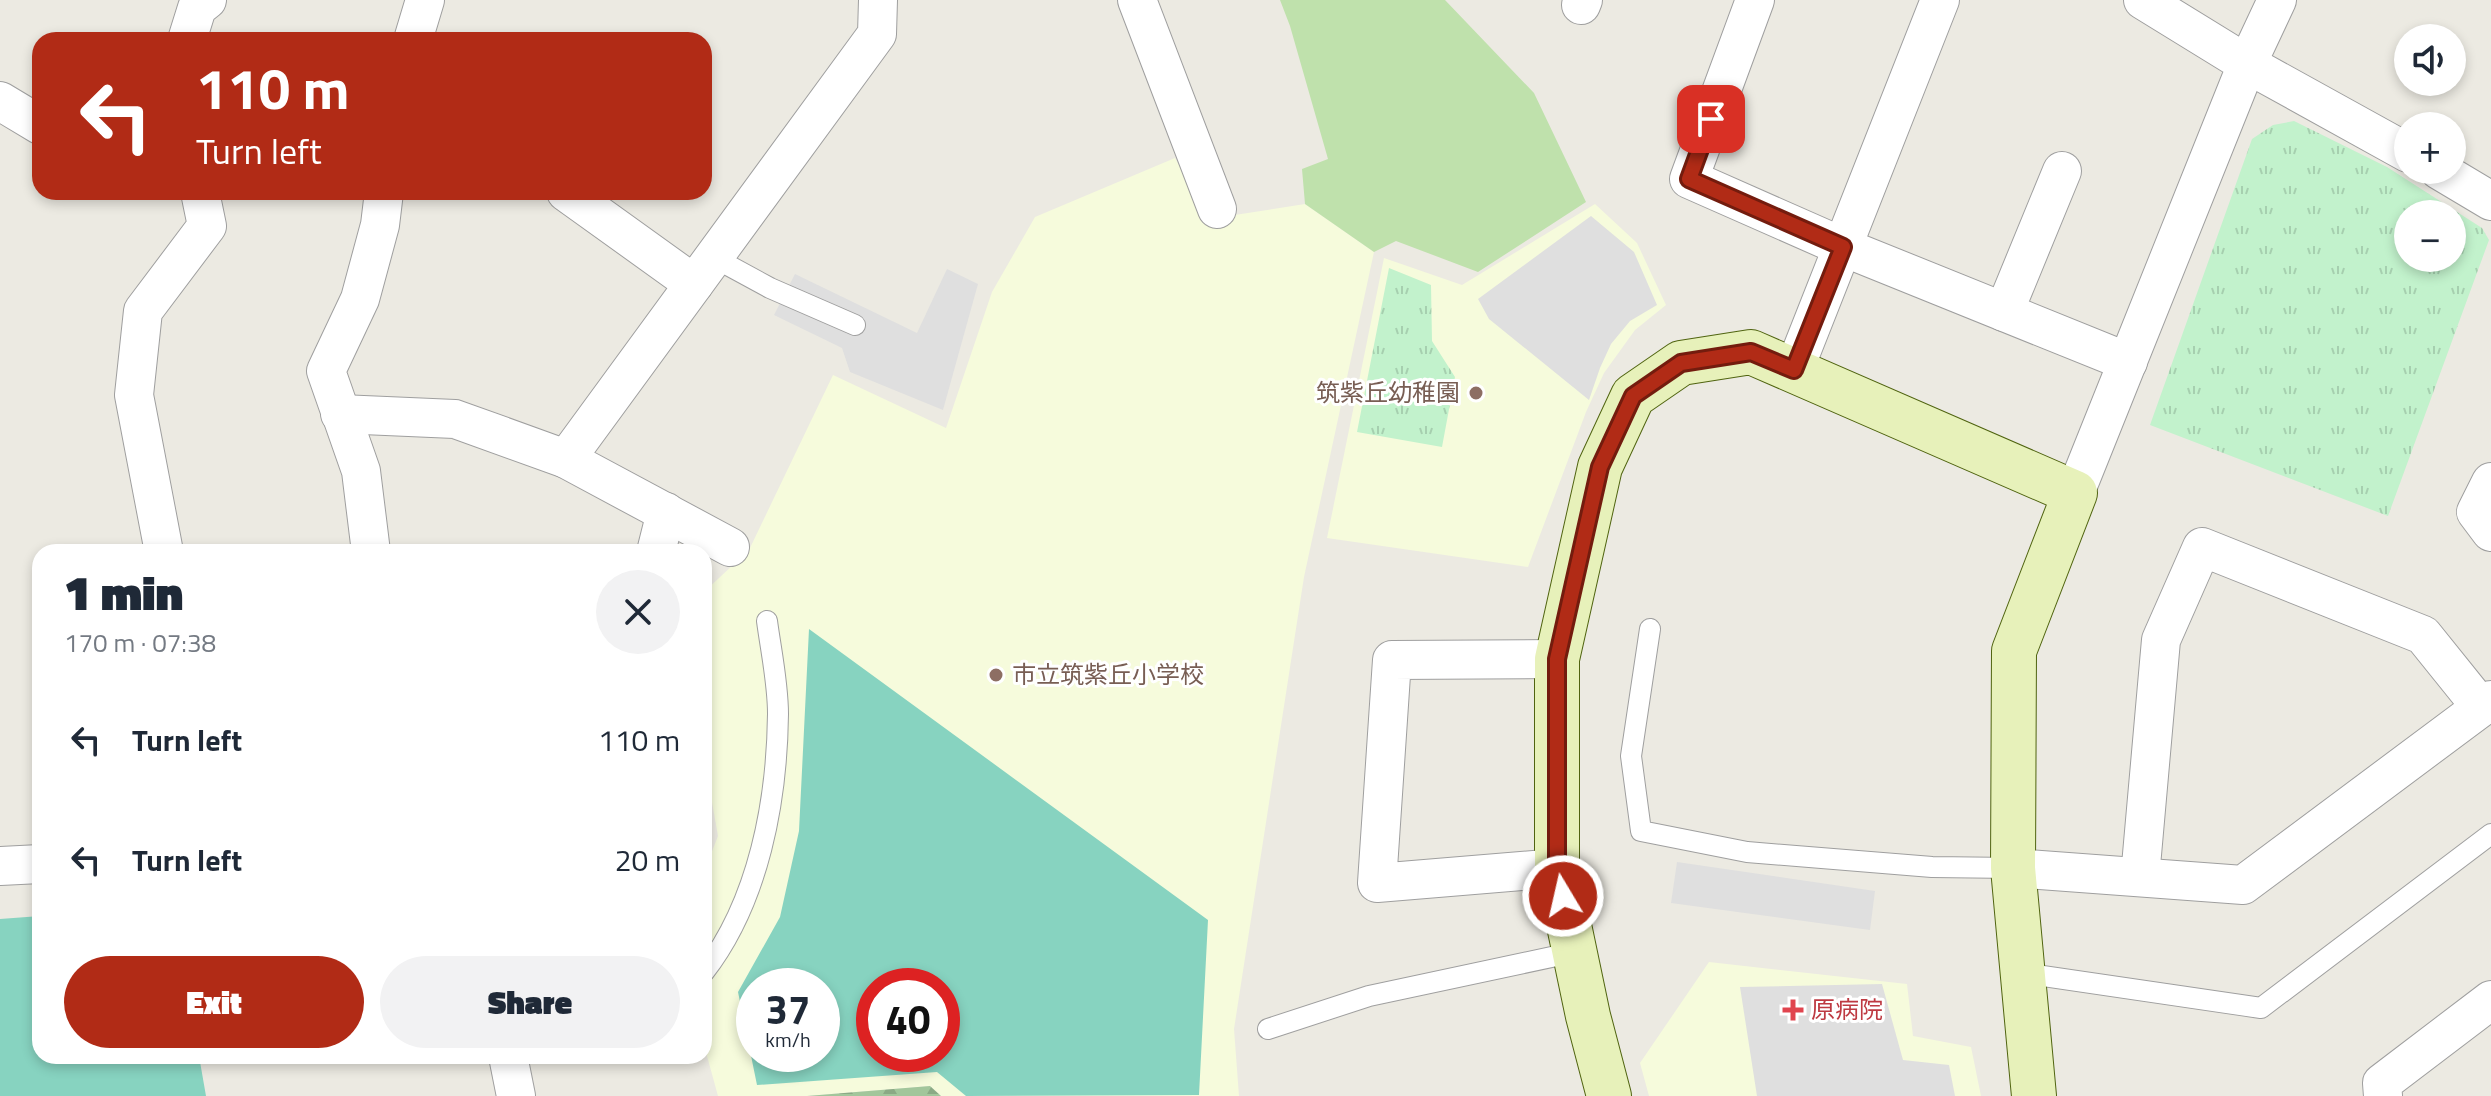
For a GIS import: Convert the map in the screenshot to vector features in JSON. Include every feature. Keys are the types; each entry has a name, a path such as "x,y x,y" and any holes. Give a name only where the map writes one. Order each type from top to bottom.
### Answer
{"street":[{"path":"415,32 425,0"},
{"path":"566,459 877,34 878,0"},
{"path":"1137,0 1217,209"},
{"path":"1755,0 1689,179 1843,247 2128,362"},
{"path":"1794,370 1940,0"},
{"path":"2143,0 2247,64 2394,145"},
{"path":"2034,1096 2013,868 2014,651 2247,64 2277,0"},
{"path":"0,101 32,120"},
{"path":"2004,312 2062,171"},
{"path":"2462,184 2491,201"},
{"path":"162,544 134,395 143,311 207,226 202,200"},
{"path":"370,544 361,471 326,371 360,299 380,225 383,200"},
{"path":"580,200 704,271"},
{"path":"1599,1093 1588,1016 1557,868 1557,659 1600,467 1633,396 1681,363 1751,352 2075,493"},
{"path":"340,414 455,419 566,459 730,547"},
{"path":"2491,482 2476,512 2491,532"},
{"path":"658,544 666,512"},
{"path":"2013,868 2243,885 2486,703 2423,635 2202,547 2161,640 2140,877"},
{"path":"1557,659 1392,660 1377,883 1557,868"},
{"path":"0,866 32,864"},
{"path":"2383,1096 2382,1083 2491,1000"},
{"path":"513,1064 516,1096"}],"lane":[{"path":"704,271 770,288 855,325"},
{"path":"712,961 752,880 772,794 778,711 767,621"},
{"path":"1650,629 1631,756 1641,831 1747,852 1932,867 2013,868"},
{"path":"2023,973 2261,1008 2491,834"},
{"path":"1268,1029 1369,996 1575,952"}],"shaded area":[{"name":"市立筑紫丘小学校","path":"1175,158 1209,219 1305,204 1374,252 1304,577 1234,1029 1239,1096 941,1096 930,1086 807,1096 718,1096 709,1064 712,1064 712,851 718,836 712,802 712,585 749,550 833,375 946,428 992,292 1035,217"},
{"name":"筑紫丘幼稚園","path":"1595,204 1637,243 1666,305 1635,330 1604,373 1586,412 1528,567 1327,538 1384,258 1462,285"},
{"path":"1591,216 1634,252 1657,305 1630,321 1611,344 1589,400 1489,319 1478,299"},
{"path":"947,269 978,284 943,410 850,372 842,348 774,315 795,274 917,333"},
{"path":"1677,862 1875,891 1870,930 1671,903"},
{"name":"原病院","path":"1709,962 1907,984 1913,1036 1971,1047 1981,1096 1649,1096 1640,1063"},
{"path":"1882,984 1903,1060 1949,1065 1955,1096 1757,1096 1740,987"}],"green space":[{"path":"1280,0 1445,0 1534,93 1586,202 1478,272 1396,241 1374,252 1305,204 1302,169 1328,159"},
{"path":"2294,121 2387,167 2394,171 2394,184 2413,184 2438,200 2394,200 2394,272 2466,272 2466,218 2482,228 2489,240 2388,516 2150,425 2252,139 2273,125"},
{"path":"1389,268 1431,285 1432,341 1455,377 1442,447 1357,432"},
{"path":"809,629 1208,920 1199,1095 966,1096 937,1072 757,1085 754,1072 840,1072 840,968 751,968 780,917 799,831"},
{"path":"32,917 32,1064 200,1064 206,1096 0,1096 0,919"},
{"path":"930,1086 941,1096 807,1096"}],"place":[{"name":"筑紫丘幼稚園","path":"1476,393"},
{"name":"市立筑紫丘小学校","path":"996,675"},
{"name":"原病院","path":"1793,1010"}],"route":[{"path":"1563,896 1557,868 1557,659 1600,467 1633,396 1681,363 1751,352 1794,370 1843,247 1689,179 1711,119"}]}
